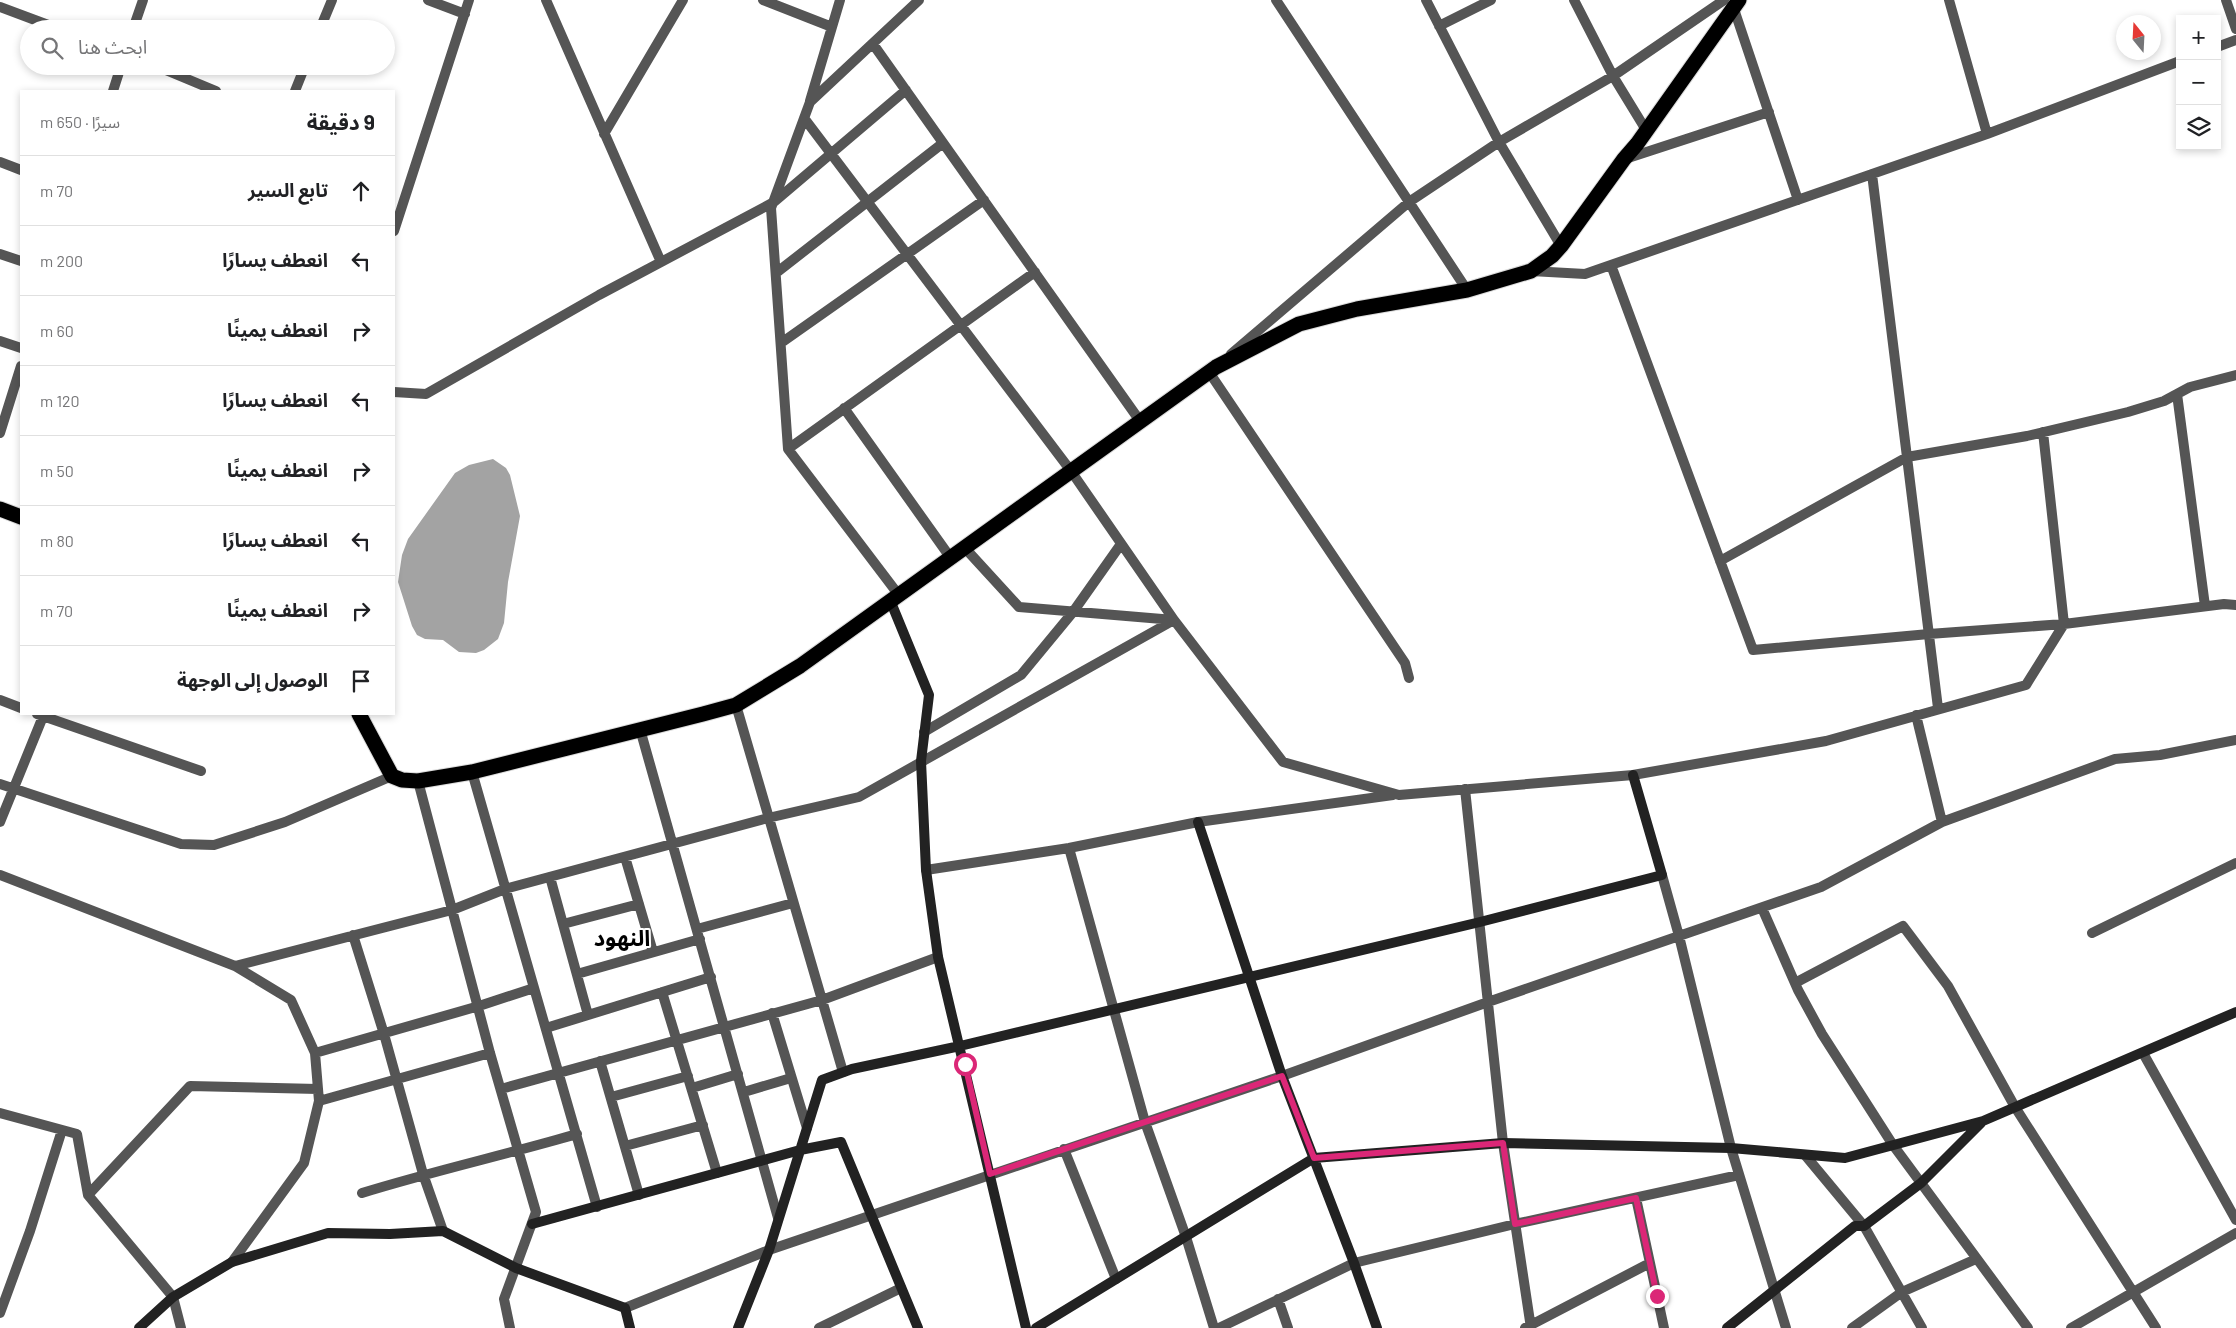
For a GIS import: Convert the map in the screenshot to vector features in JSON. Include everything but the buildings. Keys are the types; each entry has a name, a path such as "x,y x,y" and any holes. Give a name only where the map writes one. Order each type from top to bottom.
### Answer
{"highway":[{"path":"360,715 392,776 402,780 418,781 472,772 736,705 800,666 1212,370 1299,324 1357,309 1467,290 1531,272 1552,256 1561,246 1646,130 1733,3"},
{"path":"0,510 20,517"}],"street":[{"path":"136,20 143,0"},
{"path":"324,20 332,0"},
{"path":"428,0 465,14"},
{"path":"395,228 469,0"},
{"path":"546,0 660,262"},
{"path":"604,134 683,0"},
{"path":"763,0 832,27"},
{"path":"840,0 810,102 771,208 788,449 894,597 928,695 920,761 926,870 938,957 1026,1328"},
{"path":"810,102 919,0"},
{"path":"1276,0 1467,290"},
{"path":"1426,0 1499,142 1561,246"},
{"path":"1439,26 1491,0"},
{"path":"1574,0 1613,76 1646,130"},
{"path":"1949,0 1987,134"},
{"path":"2226,0 2236,29"},
{"path":"1409,678 1405,663 1212,370 1409,202 1499,142 1733,3 1798,200"},
{"path":"0,7 35,20"},
{"path":"2221,46 2236,40"},
{"path":"873,44 1140,421"},
{"path":"1531,272 1585,274 1987,134 2176,63"},
{"path":"113,90 118,75"},
{"path":"178,75 214,90"},
{"path":"295,90 301,75"},
{"path":"395,392 426,394 660,262 774,202 906,90"},
{"path":"1624,159 1769,112"},
{"path":"804,118 1071,471 1174,620 1283,762 1399,795"},
{"path":"776,273 943,143"},
{"path":"0,162 20,170"},
{"path":"1872,174 1938,708"},
{"path":"781,343 984,200"},
{"path":"0,254 20,262"},
{"path":"1611,264 1753,650 2064,624 2205,606 2236,605"},
{"path":"788,449 1035,272"},
{"path":"0,341 20,348"},
{"path":"0,433 20,369"},
{"path":"1720,561 1907,458 2043,432 2128,412 2164,401 2190,388 2236,375"},
{"path":"2177,394 2205,606"},
{"path":"844,408 950,557"},
{"path":"926,870 1069,848 1198,822 1399,795 1633,775 1826,741 1938,708 2026,685 2064,624 2043,432"},
{"path":"924,732 1021,675 1073,612 1121,544"},
{"path":"964,547 1019,607 1174,620"},
{"path":"235,966 452,910 506,889 768,818 860,797 920,761 1174,620"},
{"path":"0,700 20,708"},
{"path":"736,705 843,1072"},
{"path":"0,822 41,715 201,771"},
{"path":"1916,715 1942,822"},
{"path":"640,729 778,1218"},
{"path":"139,1328 173,1297 232,1262 328,1233 390,1234 443,1231 516,1268 625,1308 768,1250 1282,1076 1488,1002 1821,887 1942,822 2115,759 2160,755 2236,740"},
{"path":"472,772 560,1072 597,1206"},
{"path":"1633,775 1680,936 1730,1148 1776,1290 1786,1328"},
{"path":"0,784 181,844 214,845 286,822 392,776"},
{"path":"418,781 479,1006 490,1054 536,1212 504,1298 510,1328"},
{"path":"1465,789 1503,1143 1528,1327 1650,1263"},
{"path":"1198,822 1282,1076 1377,1328"},
{"path":"1069,848 1145,1122 1186,1236 1214,1328"},
{"path":"625,857 653,952"},
{"path":"2092,932 2236,863"},
{"path":"0,875 235,966 291,1000 315,1053 319,1101 304,1163 232,1262"},
{"path":"738,1328 768,1250 822,1080 843,1072 960,1046 1480,922 1662,875"},
{"path":"550,877 588,1015"},
{"path":"577,974 653,952 699,934 793,903"},
{"path":"563,924 639,904"},
{"path":"1762,908 1794,983 1822,1034 1893,1145 2028,1328"},
{"path":"1794,983 1903,926 1948,986 2016,1107 2156,1328"},
{"path":"353,935 384,1034 395,1080 423,1174 443,1231"},
{"path":"500,1089 822,1000 938,957"},
{"path":"546,1028 711,977"},
{"path":"315,1053 479,1006 534,988"},
{"path":"662,992 717,1173"},
{"path":"1036,1328 1314,1158 1503,1143 1730,1148 1845,1158 1983,1121 2236,1012"},
{"path":"772,1013 807,1128"},
{"path":"2143,1053 2236,1220"},
{"path":"319,1101 490,1054"},
{"path":"600,1060 639,1195"},
{"path":"692,1088 738,1074"},
{"path":"611,1097 688,1076"},
{"path":"744,1092 791,1078"},
{"path":"88,1195 190,1086 318,1089"},
{"path":"0,1113 77,1134 88,1195 173,1297 181,1328"},
{"path":"1727,1328 1855,1226 1864,1226 1921,1183 1983,1121"},
{"path":"625,1146 703,1125"},
{"path":"0,1313 30,1231 62,1130"},
{"path":"362,1193 423,1174 519,1151 577,1134"},
{"path":"532,1224 800,1150 841,1142 918,1328"},
{"path":"1064,1149 1116,1280"},
{"path":"1805,1155 1864,1226 1922,1328"},
{"path":"1219,1328 1354,1263 1515,1224 1739,1175"},
{"path":"1636,1198 1664,1328"},
{"path":"2071,1328 2236,1233"},
{"path":"1854,1327 1902,1292 1976,1259"},
{"path":"819,1328 901,1288"},
{"path":"1278,1299 1288,1328"},
{"path":"625,1308 630,1328"}],"shaded area":[{"path":"493,459 506,468 510,475 520,516 508,582 504,623 498,639 484,650 476,653 459,652 443,640 425,639 417,635 412,626 398,582 402,555 408,539 455,473 469,465"}],"district":[{"name":"النهود","path":"622,937"}],"route":[{"path":"965,1064 990,1174 1282,1076 1314,1158 1503,1143 1515,1224 1636,1198 1657,1296"}]}
